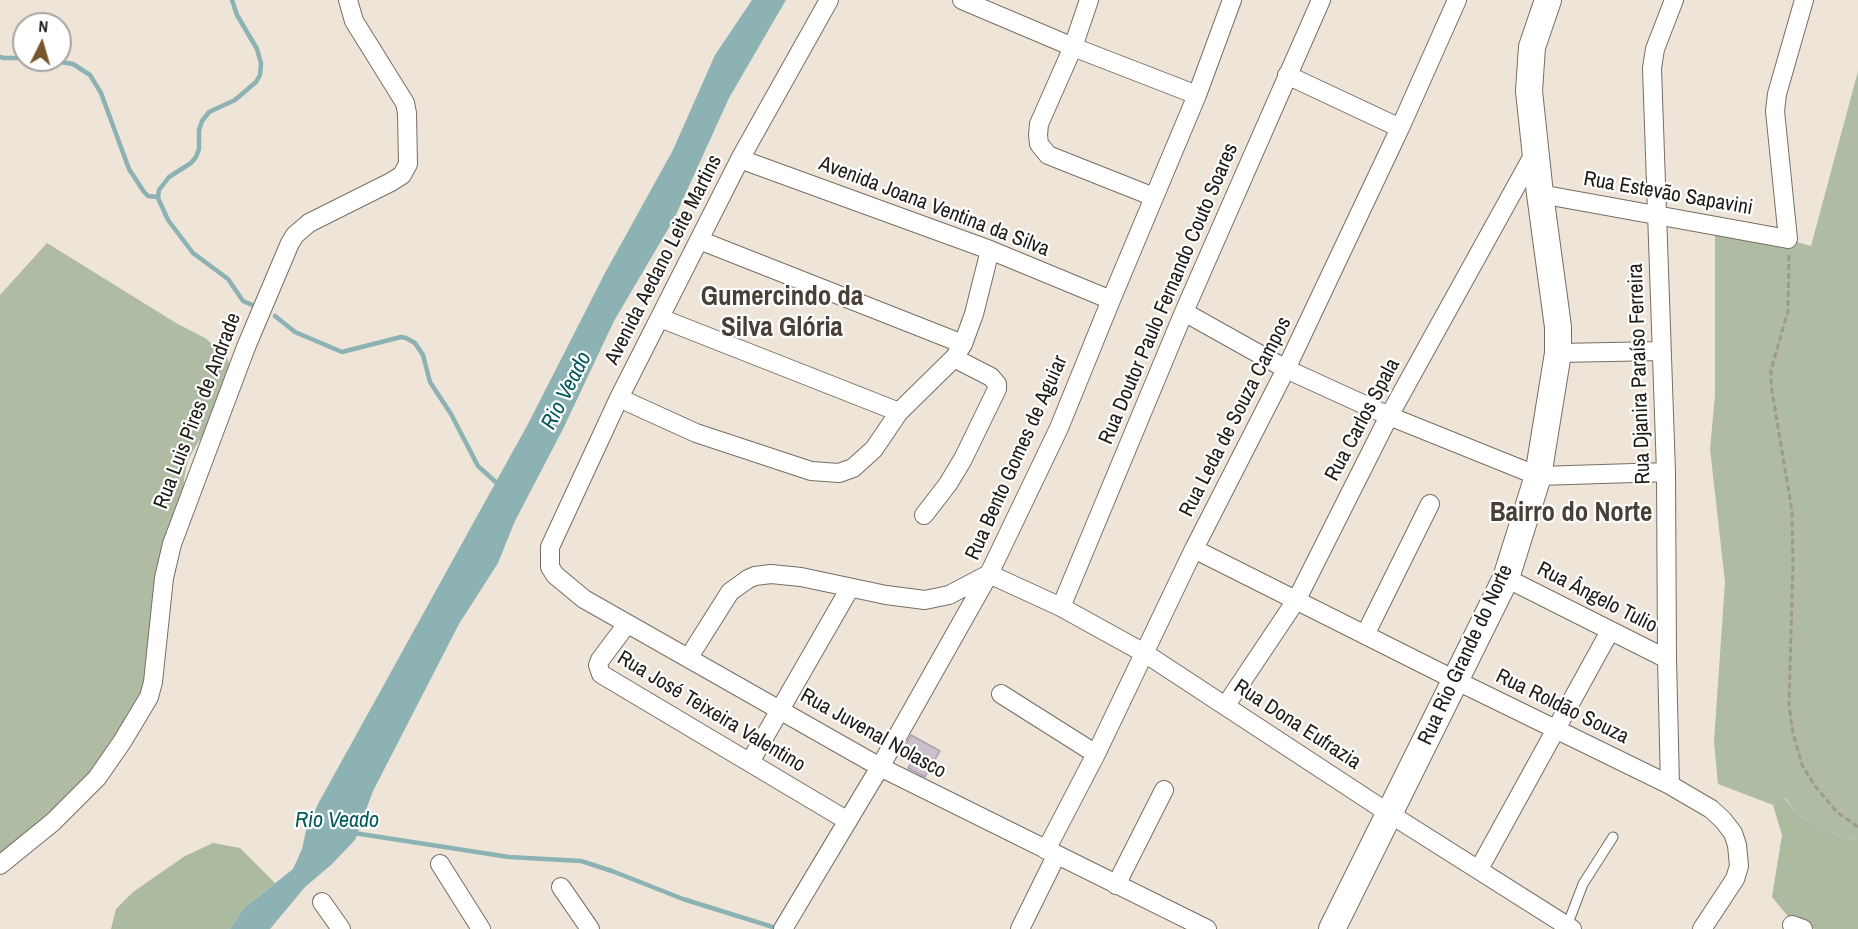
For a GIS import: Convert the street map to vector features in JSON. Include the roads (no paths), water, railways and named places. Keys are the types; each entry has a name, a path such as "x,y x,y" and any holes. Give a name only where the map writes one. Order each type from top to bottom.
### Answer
{"main road":[{"name":"Rua Rio Grande do Norte","path":"1332,929 1506,578 1538,476 1558,353 1556,316 1529,91 1532,47 1548,0"}],"street":[{"name":"Rua Luis Pires de Andrade","path":"0,865 53,822 97,778 127,735 148,697 153,682 164,578 172,544 246,347 290,243 301,228 391,182 402,174 408,164 405,104 354,21 348,0"},
{"name":"Avenida Aedano Leite Martins","path":"550,547 619,398 740,159 829,0"},
{"path":"1089,0 1073,47 1040,124 1038,135 1043,150 1048,155 1154,197"},
{"name":"Rua Bento Gomes de Aguiar","path":"783,929 849,821 989,574 1059,428 1197,95 1232,0"},
{"name":"Rua Doutor Paulo Fernando Couto Soares","path":"1061,607 1184,312 1321,0"},
{"name":"Rua Leda de Souza Campos","path":"1020,929 1051,853 1096,754 1146,654 1194,549 1286,369 1400,128 1457,0"},
{"name":"Rua Djanira Paraíso Ferreira","path":"1670,785 1666,472 1652,68 1655,49 1674,0"},
{"name":"Rua Estevão Sapavini","path":"1540,194 1788,238 1775,111 1777,94 1804,0"},
{"path":"967,1 1073,47 1197,95"},
{"path":"1287,75 1400,128"},
{"name":"Rua Carlos Spala","path":"1226,705 1297,599 1389,416 1535,152"},
{"name":"Avenida Joana Ventina da Silva","path":"740,159 990,250 1111,300"},
{"path":"699,240 958,351 997,384 997,389 963,459 948,484 924,514"},
{"path":"619,398 696,433 811,471 839,473 853,468 866,459 899,412 958,351 974,314 990,250"},
{"path":"1184,312 1286,369 1389,416 1538,476 1666,472"},
{"path":"660,318 899,412"},
{"path":"1558,353 1661,351"},
{"path":"1365,635 1430,504"},
{"name":"Rua Juvenal Nolasco","path":"550,547 550,567 555,575 584,599 880,767 1207,929"},
{"name":"Rua Roldão Souza","path":"1194,549 1670,785 1717,815 1733,833 1739,866 1735,879 1702,929"},
{"path":"689,657 722,602 730,592 748,579 771,574 801,577 850,588 925,600 949,595 989,574"},
{"name":"Rua Dona Eufrazia","path":"989,574 1061,607 1146,654 1390,814 1569,927"},
{"name":"Rua Ângelo Tulio","path":"1506,578 1667,659"},
{"path":"750,762 850,588"},
{"name":"Rua José Teixeira Valentino","path":"627,624 600,660 598,665 601,674 849,821"},
{"path":"1479,869 1610,631"},
{"path":"1001,694 1096,754"},
{"path":"1116,885 1164,790"},
{"path":"440,864 481,929"},
{"path":"561,886 590,929"},
{"path":"322,902 341,929"}],"lane":[{"path":"1569,927 1583,884 1613,837"}],"water":[{"name":"Rio Veado","path":"752,0 786,0 729,98 674,219 614,321 563,429 515,521 498,563 459,624 373,791 355,840 305,887 270,929 230,929 244,908 293,869 318,804 528,424 605,273 673,150 715,55"}],"waterway":[{"path":"232,0 237,15 257,49 261,63 260,75 256,82 235,100 209,112 199,130 199,149 196,157 191,163 169,177 159,190 158,198 168,220 193,253 228,279 243,301 257,307"},
{"path":"0,57 12,58"},
{"path":"72,64 90,75 101,93 129,169 148,196 158,197"},
{"path":"275,316 295,332 342,352 401,337 415,343 423,355 430,382 451,414 478,466 499,485"},
{"path":"354,833 509,857 581,861 683,899 779,929"}],"district":[{"name":"Gumercindo da Silva Glória","path":"782,314"},
{"name":"Bairro do Norte","path":"1571,514"}]}
